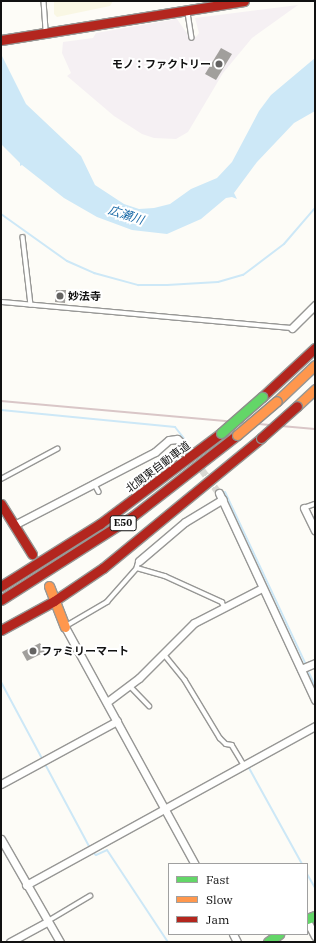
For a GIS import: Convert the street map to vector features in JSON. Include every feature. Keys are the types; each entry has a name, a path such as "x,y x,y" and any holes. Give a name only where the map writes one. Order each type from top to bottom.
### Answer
{"main road":[{"path":"1,40 244,1"},
{"name":"北関東自動車道","path":"1,586 100,524 221,433 315,348"},
{"name":"E50","path":"1,600 134,516 237,435 277,401 315,365"},
{"path":"1,630 54,601 130,547 261,438 315,389"},
{"path":"1,504 4,516 14,525 32,554"},
{"path":"48,586 65,627"},
{"path":"268,942 278,935"}],"street":[{"path":"292,328 315,306"},
{"path":"14,525 154,452 173,438 183,444"},
{"path":"138,565 185,522 221,496 262,588 315,700"},
{"path":"304,508 315,531"},
{"path":"107,702 130,686 194,623 224,606 262,588"},
{"path":"65,627 194,863"},
{"path":"301,669 315,663"},
{"path":"1,784 117,721"},
{"path":"26,885 245,766 315,726"},
{"path":"1,839 47,922 60,942"},
{"path":"10,942 47,922"},
{"path":"308,922 315,936"}],"lane":[{"path":"44,1 44,33"},
{"path":"188,10 192,38"},
{"path":"23,237 31,305"},
{"path":"1,302 292,328"},
{"path":"1,478 57,449"},
{"path":"94,483 99,492"},
{"path":"304,508 315,504"},
{"path":"65,627 107,602 138,565 222,602 224,606"},
{"path":"164,654 185,680 220,738 226,744 232,745 245,766"},
{"path":"130,686 149,706"},
{"path":"47,922 90,896"}],"shaded area":[{"path":"54,1 113,1 110,6 57,17 54,14"},
{"path":"298,5 252,38 223,73 188,132 176,139 154,138 142,134 114,116 67,76 71,73 62,53 63,42 93,38 96,33 177,19 188,35 196,37 199,33 195,18"}],"water":[{"name":"広瀬川","path":"1,54 26,104 81,156 95,185 124,204 139,209 154,208 170,204 191,189 217,178 232,162 259,111 271,95 315,58 315,111 294,123 257,162 234,193 237,199 232,197 226,198 201,219 167,234 132,230 97,217 64,198 22,165 20,166 20,163 1,144"}],"building":[{"name":"モノ：ファクトリー","path":"221,48 232,54 216,80 205,74"},
{"name":"妙法寺","path":"56,290 66,290 65,303 55,302"},
{"path":"40,643 45,652 27,661 22,652"}],"waterway":[{"path":"1,214 67,261 94,273 138,285 167,285 218,282 243,275 284,244 315,208"},
{"path":"1,410 175,427 186,441"},
{"path":"225,492 305,663"},
{"path":"309,673 315,686"},
{"path":"1,682 90,848"},
{"path":"249,768 301,863"},
{"path":"92,852 96,855 107,850 168,942"},
{"path":"308,876 315,888"}],"tunnel":[{"path":"183,444 219,493"}],"railway":[{"path":"1,401 315,429"}],"traffic: fast":[{"path":"221,433 262,397"},
{"path":"308,919 315,916"},
{"path":"268,942 278,935"}],"traffic: slow":[{"path":"277,401 315,365"},
{"path":"297,406 315,389"},
{"path":"237,435 277,401"},
{"path":"49,586 65,627"}],"traffic: jam":[{"path":"1,40 244,1"},
{"path":"262,397 315,348"},
{"path":"261,438 297,406"},
{"path":"1,586 100,524 221,433"},
{"path":"1,600 133,516 237,435"},
{"path":"1,630 54,601 103,568 261,438"},
{"path":"1,504 32,554"}],"place":[{"name":"モノ：ファクトリー","path":"219,64"},
{"name":"妙法寺","path":"60,296"},
{"name":"ファミリーマート","path":"33,651"}]}
